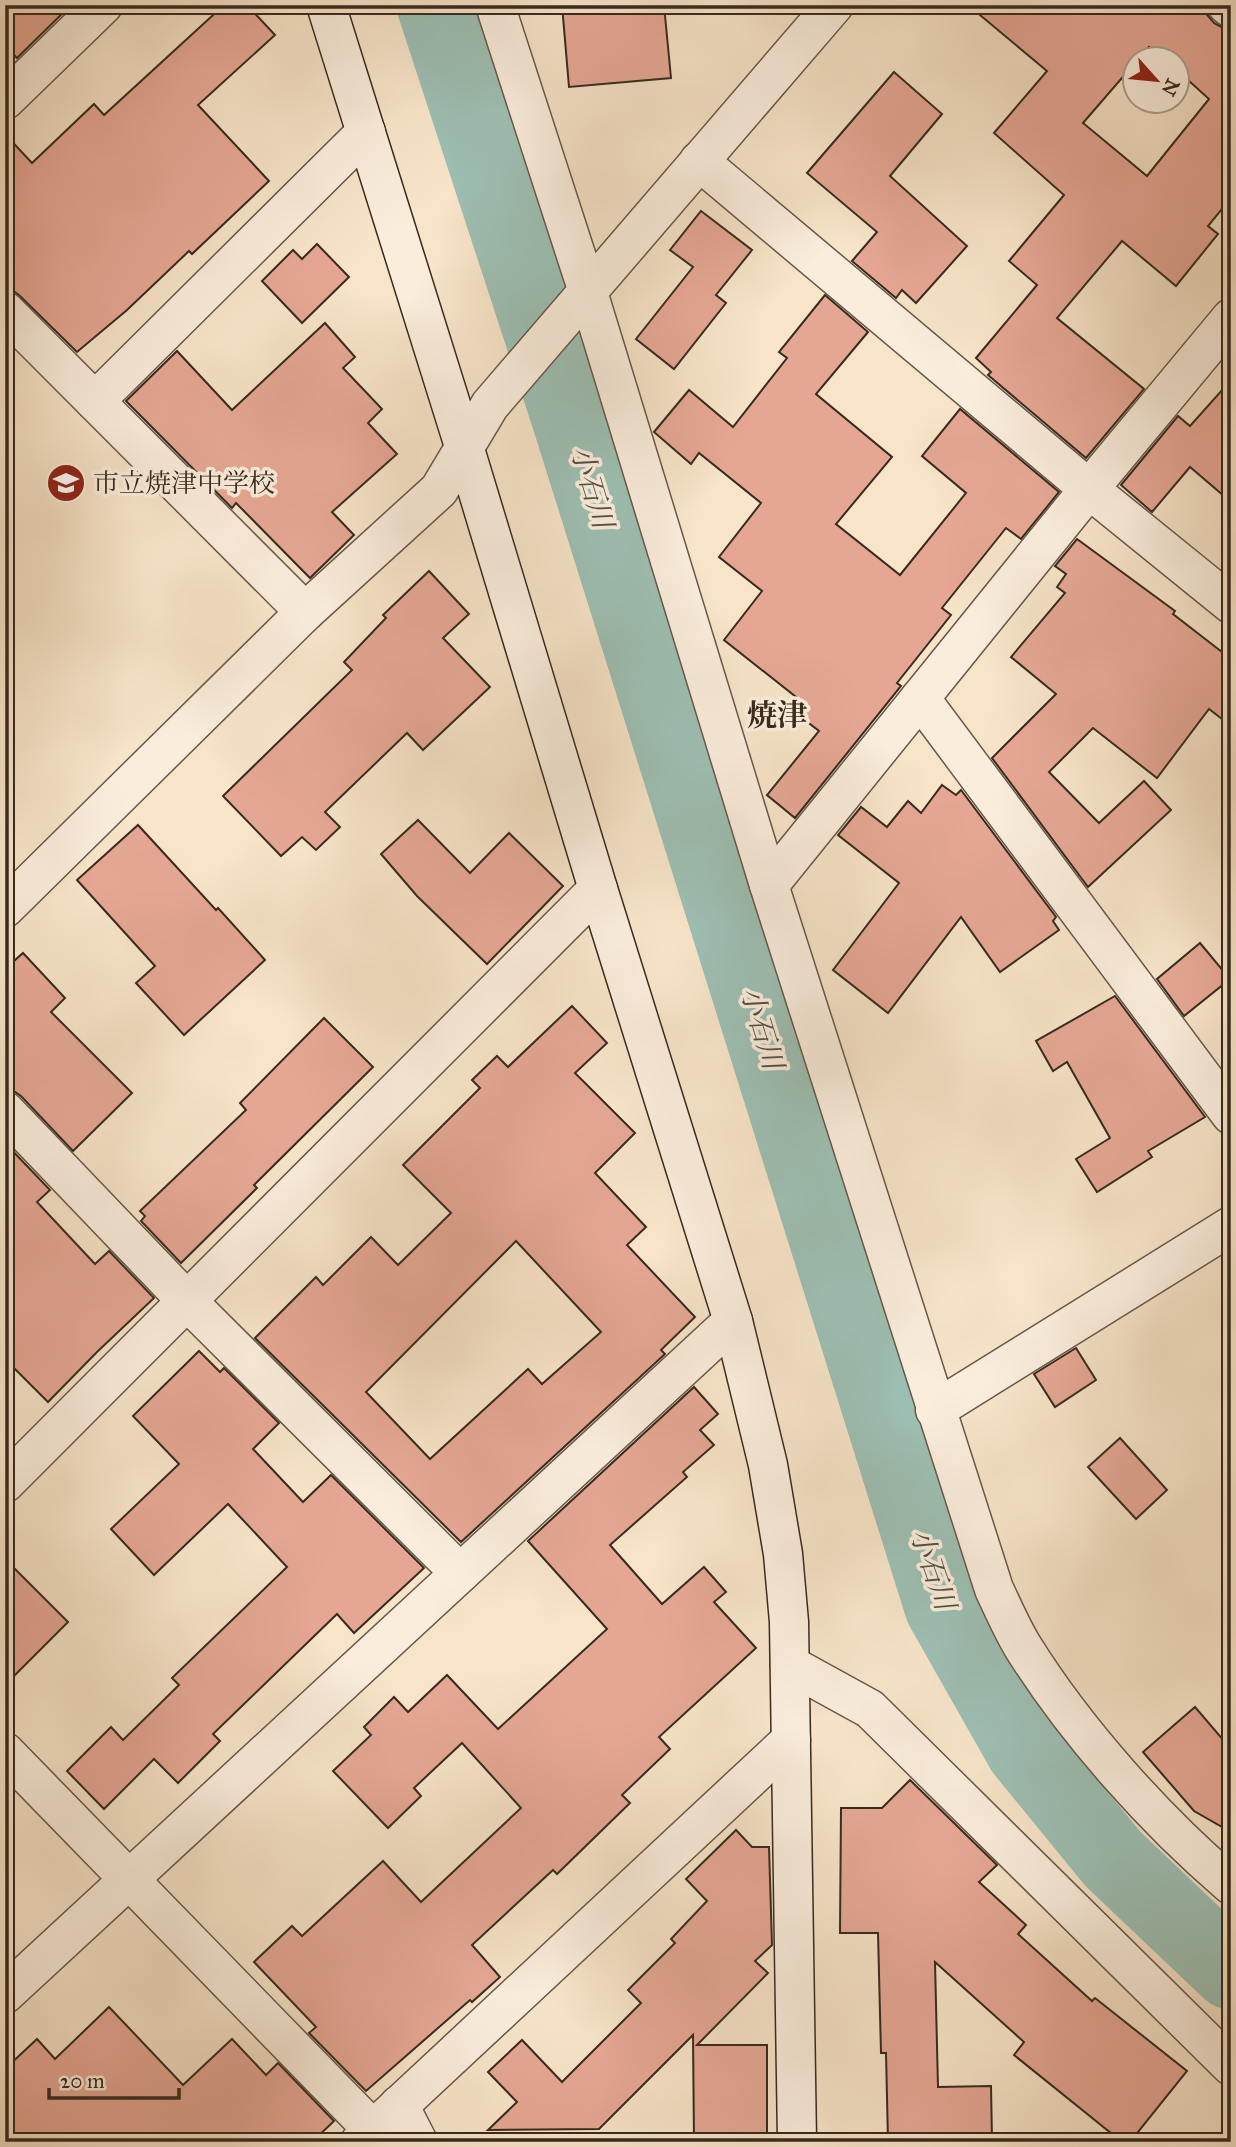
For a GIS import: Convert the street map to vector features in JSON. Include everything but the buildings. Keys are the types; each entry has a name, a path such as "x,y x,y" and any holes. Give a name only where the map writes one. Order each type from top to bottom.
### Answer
{"street":[{"path":"5,100 103,5"},
{"path":"326,5 733,1321 755,1405 777,1516 787,1595 797,2142"},
{"path":"495,5 582,298 994,1589 1021,1644 1053,1692 1124,1778 1203,1862 1231,1885"},
{"path":"5,908 305,612 439,490 490,405 834,5"},
{"path":"95,401 366,132"},
{"path":"699,162 1089,489 1231,604"},
{"path":"5,311 305,612"},
{"path":"769,885 1231,317"},
{"path":"920,698 1231,1115"},
{"path":"5,1483 598,889"},
{"path":"5,1111 187,1301 460,1573"},
{"path":"935,1410 1231,1226"},
{"path":"5,1994 733,1321"},
{"path":"790,1665 870,1709 1231,2066"},
{"path":"377,2126 791,1740"},
{"path":"5,1752 128,1880 377,2126 418,2142"}],"waterway":[{"name":"小石川","path":"435,5 570,418 943,1607 1024,1750 1113,1859 1231,1971"}],"place":[{"name":"市立焼津中学校","path":"66,483"}],"district":[{"name":"焼津","path":"777,715"}]}
